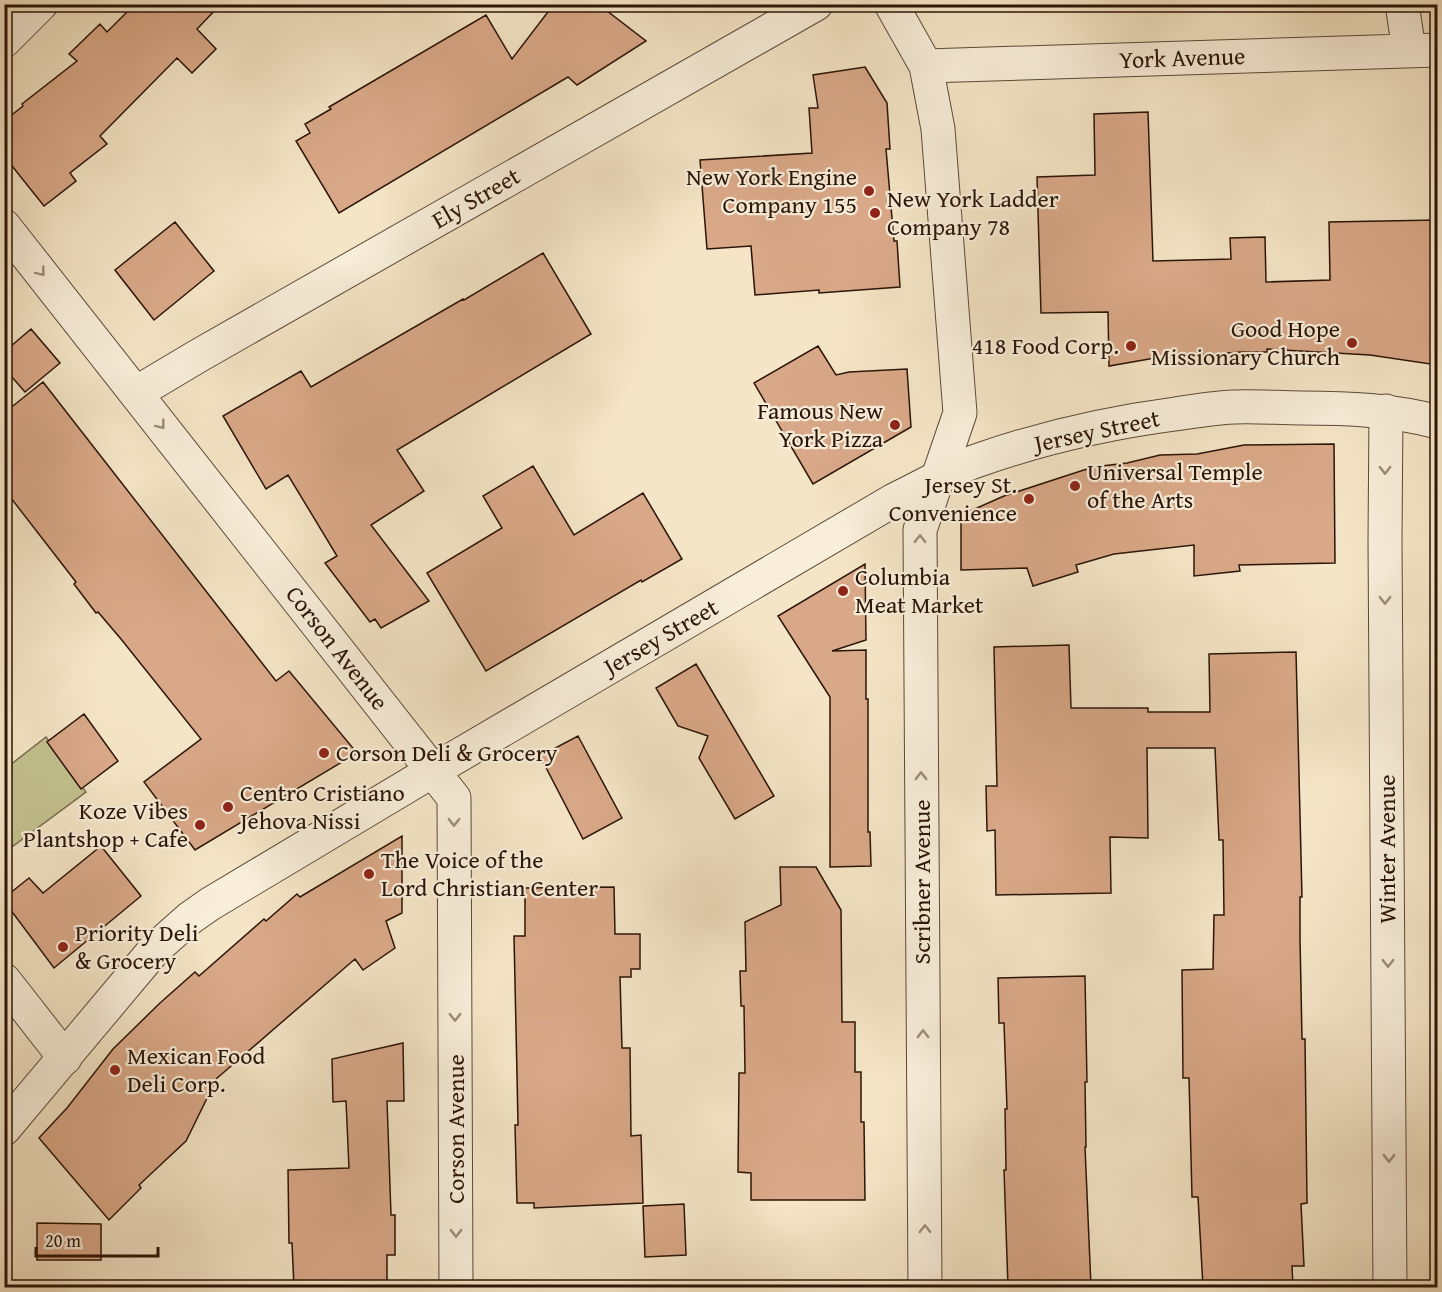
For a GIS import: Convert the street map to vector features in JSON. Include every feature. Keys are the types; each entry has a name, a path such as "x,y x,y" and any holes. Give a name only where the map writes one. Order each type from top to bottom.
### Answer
{"street":[{"path":"4,41 41,4"},
{"name":"Ely Street","path":"136,393 816,4"},
{"name":"Scribner Avenue","path":"891,4 926,66 938,129 960,413 920,530 925,1287"},
{"path":"1402,4 1423,50"},
{"name":"York Avenue","path":"926,66 1423,50"},
{"name":"Corson Avenue","path":"4,226 454,798 456,1287"},
{"name":"Jersey Street","path":"4,1130 155,949 190,918 230,891 894,500 974,462 1066,435 1128,420 1231,407 1258,406 1386,411 1437,422"},
{"name":"Winter Avenue","path":"1386,411 1390,1287"},
{"path":"4,980 65,1058"}],"shaded area":[{"path":"46,737 86,792 5,852 5,769"}],"building":[{"path":"135,4 221,4 197,29 216,49 192,73 177,58 100,136 107,144 70,173 76,181 44,206 4,156 4,121 77,61 69,54 100,24 107,32"},
{"path":"554,4 598,4 646,41 577,85 568,77 339,213 296,141 310,133 305,124 331,109 329,107 486,15 512,59"},
{"path":"865,67 887,103 890,149 886,149 900,287 755,295 751,246 707,249 700,160 812,153 809,108 818,108 813,75"},
{"path":"1148,112 1153,261 1231,259 1230,238 1265,237 1266,282 1330,280 1329,222 1437,220 1437,365 1370,355 1267,349 1267,352 1155,358 1109,366 1108,312 1041,313 1037,177 1095,175 1094,114"},
{"path":"175,222 214,271 154,320 115,270"},
{"path":"543,253 591,334 397,450 424,491 371,525 429,601 381,628 375,619 370,622 325,563 337,556 288,475 266,489 223,416 301,371 311,387"},
{"path":"31,329 60,363 25,392 4,368 4,352"},
{"path":"818,346 836,375 849,372 907,369 911,427 813,484 754,383"},
{"path":"43,382 276,681 289,671 357,753 195,850 144,782 201,739 121,639 98,612 96,613 74,584 76,582 4,489 4,413"},
{"path":"1334,444 1335,563 1239,565 1240,571 1194,576 1194,545 1114,554 1076,565 1078,572 1033,586 1027,568 961,570 961,515 1004,496 1093,467 1127,463 1160,455 1197,454 1244,445"},
{"path":"533,466 574,535 643,493 682,559 642,582 641,580 486,671 427,573 502,528 483,496"},
{"path":"865,564 866,640 832,651 866,650 868,832 870,832 871,866 830,867 830,697 778,616"},
{"path":"1069,645 1071,708 1148,708 1148,712 1210,712 1209,654 1296,652 1307,1203 1301,1204 1304,1266 1292,1266 1293,1287 1203,1287 1198,1197 1192,1197 1189,1078 1183,1078 1182,970 1213,969 1214,915 1224,915 1223,840 1219,840 1215,748 1147,748 1148,838 1110,837 1111,893 996,895 995,830 987,831 986,786 997,786 994,647"},
{"path":"696,664 774,796 735,819 699,758 708,736 678,726 656,688"},
{"path":"84,714 118,761 81,789 47,742"},
{"path":"578,736 622,818 583,839 540,756"},
{"path":"402,836 402,913 386,921 395,948 363,970 355,959 216,1079 209,1086 213,1086 186,1141 139,1185 141,1188 109,1220 39,1138 67,1108 113,1049 195,972 199,976 264,919 266,921 297,894 300,897"},
{"path":"101,846 141,896 54,968 4,898 29,878 43,893"},
{"path":"780,867 816,867 841,910 842,1022 855,1022 855,1072 861,1072 861,1122 864,1122 865,1200 751,1200 751,1173 738,1172 739,1073 745,1073 744,1006 741,1006 740,971 746,971 745,922 781,905"},
{"path":"614,887 615,934 640,934 640,969 631,969 631,977 620,977 622,1048 630,1048 631,1136 641,1135 643,1203 534,1208 534,1203 517,1203 515,1125 518,1125 514,936 525,936 525,888"},
{"path":"1085,976 1087,1082 1085,1082 1085,1147 1091,1287 1008,1287 1004,1170 1006,1170 1005,1109 1007,1109 1004,1023 999,1023 998,978"},
{"path":"403,1043 404,1101 387,1101 391,1215 395,1215 395,1255 387,1255 387,1287 294,1287 292,1243 289,1243 288,1170 349,1168 346,1101 333,1102 332,1059"},
{"path":"684,1204 686,1255 645,1257 643,1206"},
{"path":"37,1223 101,1224 101,1260 37,1260"}],"place":[{"name":"New York Engine Company 155","path":"869,191"},
{"name":"New York Ladder Company 78","path":"875,213"},
{"name":"Good Hope Missionary Church","path":"1352,343"},
{"name":"418 Food Corp.","path":"1131,346"},
{"name":"Famous New York Pizza","path":"895,425"},
{"name":"Universal Temple of the Arts","path":"1075,486"},
{"name":"Jersey St. Convenience","path":"1029,499"},
{"name":"Columbia Meat Market","path":"843,591"},
{"name":"Corson Deli & Grocery","path":"324,753"},
{"name":"Centro Cristiano Jehova Nissi","path":"228,807"},
{"name":"Koze Vibes Plantshop + Cafe","path":"200,825"},
{"name":"The Voice of the Lord Christian Center","path":"369,874"},
{"name":"Priority Deli & Grocery","path":"63,947"},
{"name":"Mexican Food Deli Corp.","path":"115,1070"}]}
